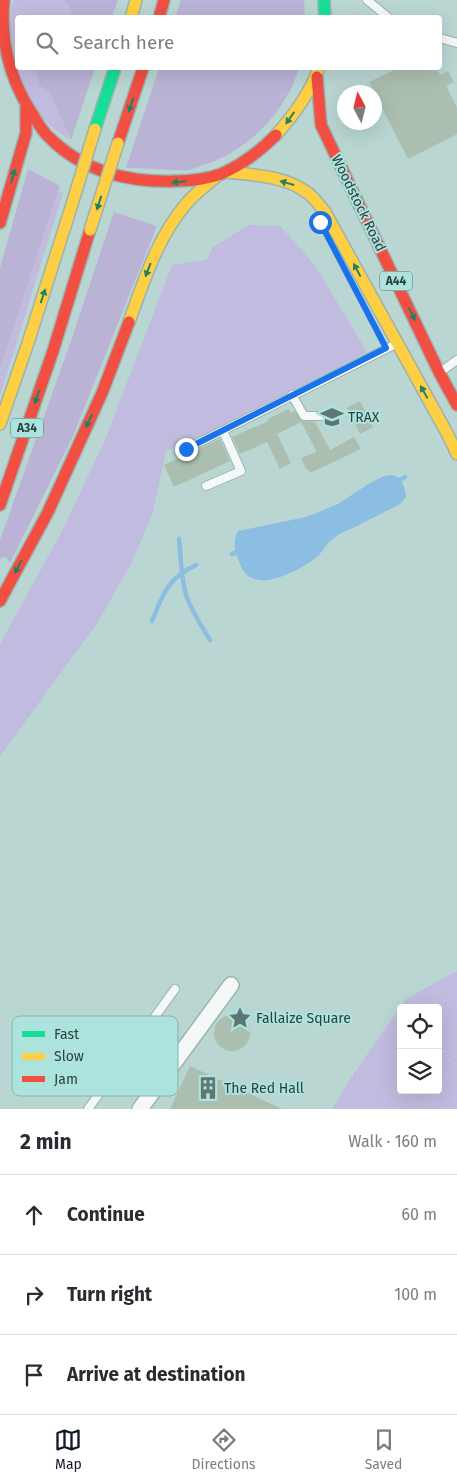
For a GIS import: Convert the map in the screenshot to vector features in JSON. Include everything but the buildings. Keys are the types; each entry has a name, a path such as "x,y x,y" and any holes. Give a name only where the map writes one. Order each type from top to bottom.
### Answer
{"highway":[{"path":"4,0 2,11 5,54"},
{"path":"132,15 136,0"},
{"path":"160,15 164,0"},
{"path":"324,0 325,15"},
{"path":"0,43 26,107 49,139 68,154 98,170 123,178 157,183 192,180 222,173"},
{"name":"A34","path":"0,424 28,343 114,70"},
{"name":"A34","path":"0,504 53,351 142,70"},
{"path":"0,600 48,512 102,393 154,255 170,226 187,203 222,173 253,156 281,131 318,72"},
{"name":"Woodstock Road","path":"318,72 321,125 457,405"},
{"path":"0,223 26,133 26,107"},
{"name":"A44","path":"222,173 268,178 296,186 311,195 325,212 448,434 456,457"}],"street":[{"path":"178,1057 231,985"},
{"path":"140,1109 150,1096"}],"lane":[{"path":"367,0 385,15"},
{"path":"443,39 457,37"},
{"path":"443,39 457,43"},
{"path":"186,449 397,343"},
{"path":"440,372 457,360"},
{"path":"292,395 304,416 335,416"},
{"path":"206,486 241,471 223,431"},
{"path":"155,1016 175,989"},
{"path":"88,1109 97,1096"}],"path":[{"path":"354,0 354,15"},
{"path":"351,85 352,70"},
{"path":"457,71 454,73 457,80"},
{"path":"450,84 457,100"},
{"path":"448,332 457,327"},
{"path":"448,353 457,335"},
{"path":"445,470 457,491"},
{"path":"407,998 411,1004"},
{"path":"442,1049 453,1065"},
{"path":"442,1083 453,1065 457,1062"},
{"path":"352,1076 428,1107 436,1094"}],"shaded area":[{"path":"13,0 65,0 65,4 72,11 70,15 15,15 15,62 10,31"},
{"path":"65,0 118,0 113,15 70,15 72,11 65,3"},
{"path":"181,0 304,0 305,15 176,15"},
{"path":"18,70 37,70 39,85 50,93 71,140 53,128 43,118 26,92"},
{"path":"37,70 94,70 71,140 50,93 39,85"},
{"path":"158,70 298,70 285,100 275,115 263,128 235,151 188,170 126,168"},
{"path":"28,169 60,186 0,369 0,268"},
{"path":"58,192 63,193 0,396 0,370"},
{"path":"114,212 157,226 73,436 10,563 6,557 0,558 0,540 72,338"},
{"path":"249,225 280,226 314,264 367,352 209,432 166,451 153,512 133,560 98,622 0,756 0,644 61,533 105,440 172,265 207,260 213,247"},
{"path":"457,971 457,1109 332,1109 352,1076 397,1012 397,1094 442,1094 442,1004 403,1004 407,998"}],"water":[{"path":"393,475 401,481 405,490 406,497 400,504 339,535 319,555 301,568 290,573 266,580 255,579 246,574 240,564 236,551 235,540 238,531 306,517 338,504 384,476"}],"waterway":[{"path":"396,482 405,477"},
{"path":"179,539 182,576 187,598 210,640"},
{"path":"232,554 241,551"},
{"path":"152,621 163,595 173,581 196,565"}],"traffic: fast":[{"path":"324,0 325,15"},
{"path":"95,129 114,70"}],"traffic: slow":[{"path":"132,15 136,0"},
{"path":"276,135 301,103 318,70"},
{"path":"69,214 95,129"},
{"path":"90,230 118,143"},
{"path":"227,172 270,177 291,183 309,194 325,212 457,454"},
{"path":"129,322 152,260 167,231 197,192 218,175"},
{"path":"0,424 69,214"}],"traffic: jam":[{"path":"4,0 5,46 18,88 48,137 78,160 109,173 142,180 193,180 221,174 236,166 257,152 276,135"},
{"path":"160,15 164,0"},
{"path":"118,143 142,70"},
{"path":"317,77 321,125 439,372 457,405"},
{"path":"0,223 26,133 26,107"},
{"path":"0,505 53,351 90,230"},
{"path":"0,601 48,512 102,393 129,322"}],"place":[{"name":"TRAX","path":"332,417"},
{"name":"Fallaize Square","path":"240,1018"},
{"name":"The Red Hall","path":"208,1088"}],"route":[{"path":"186,449 386,348 320,222"}]}
